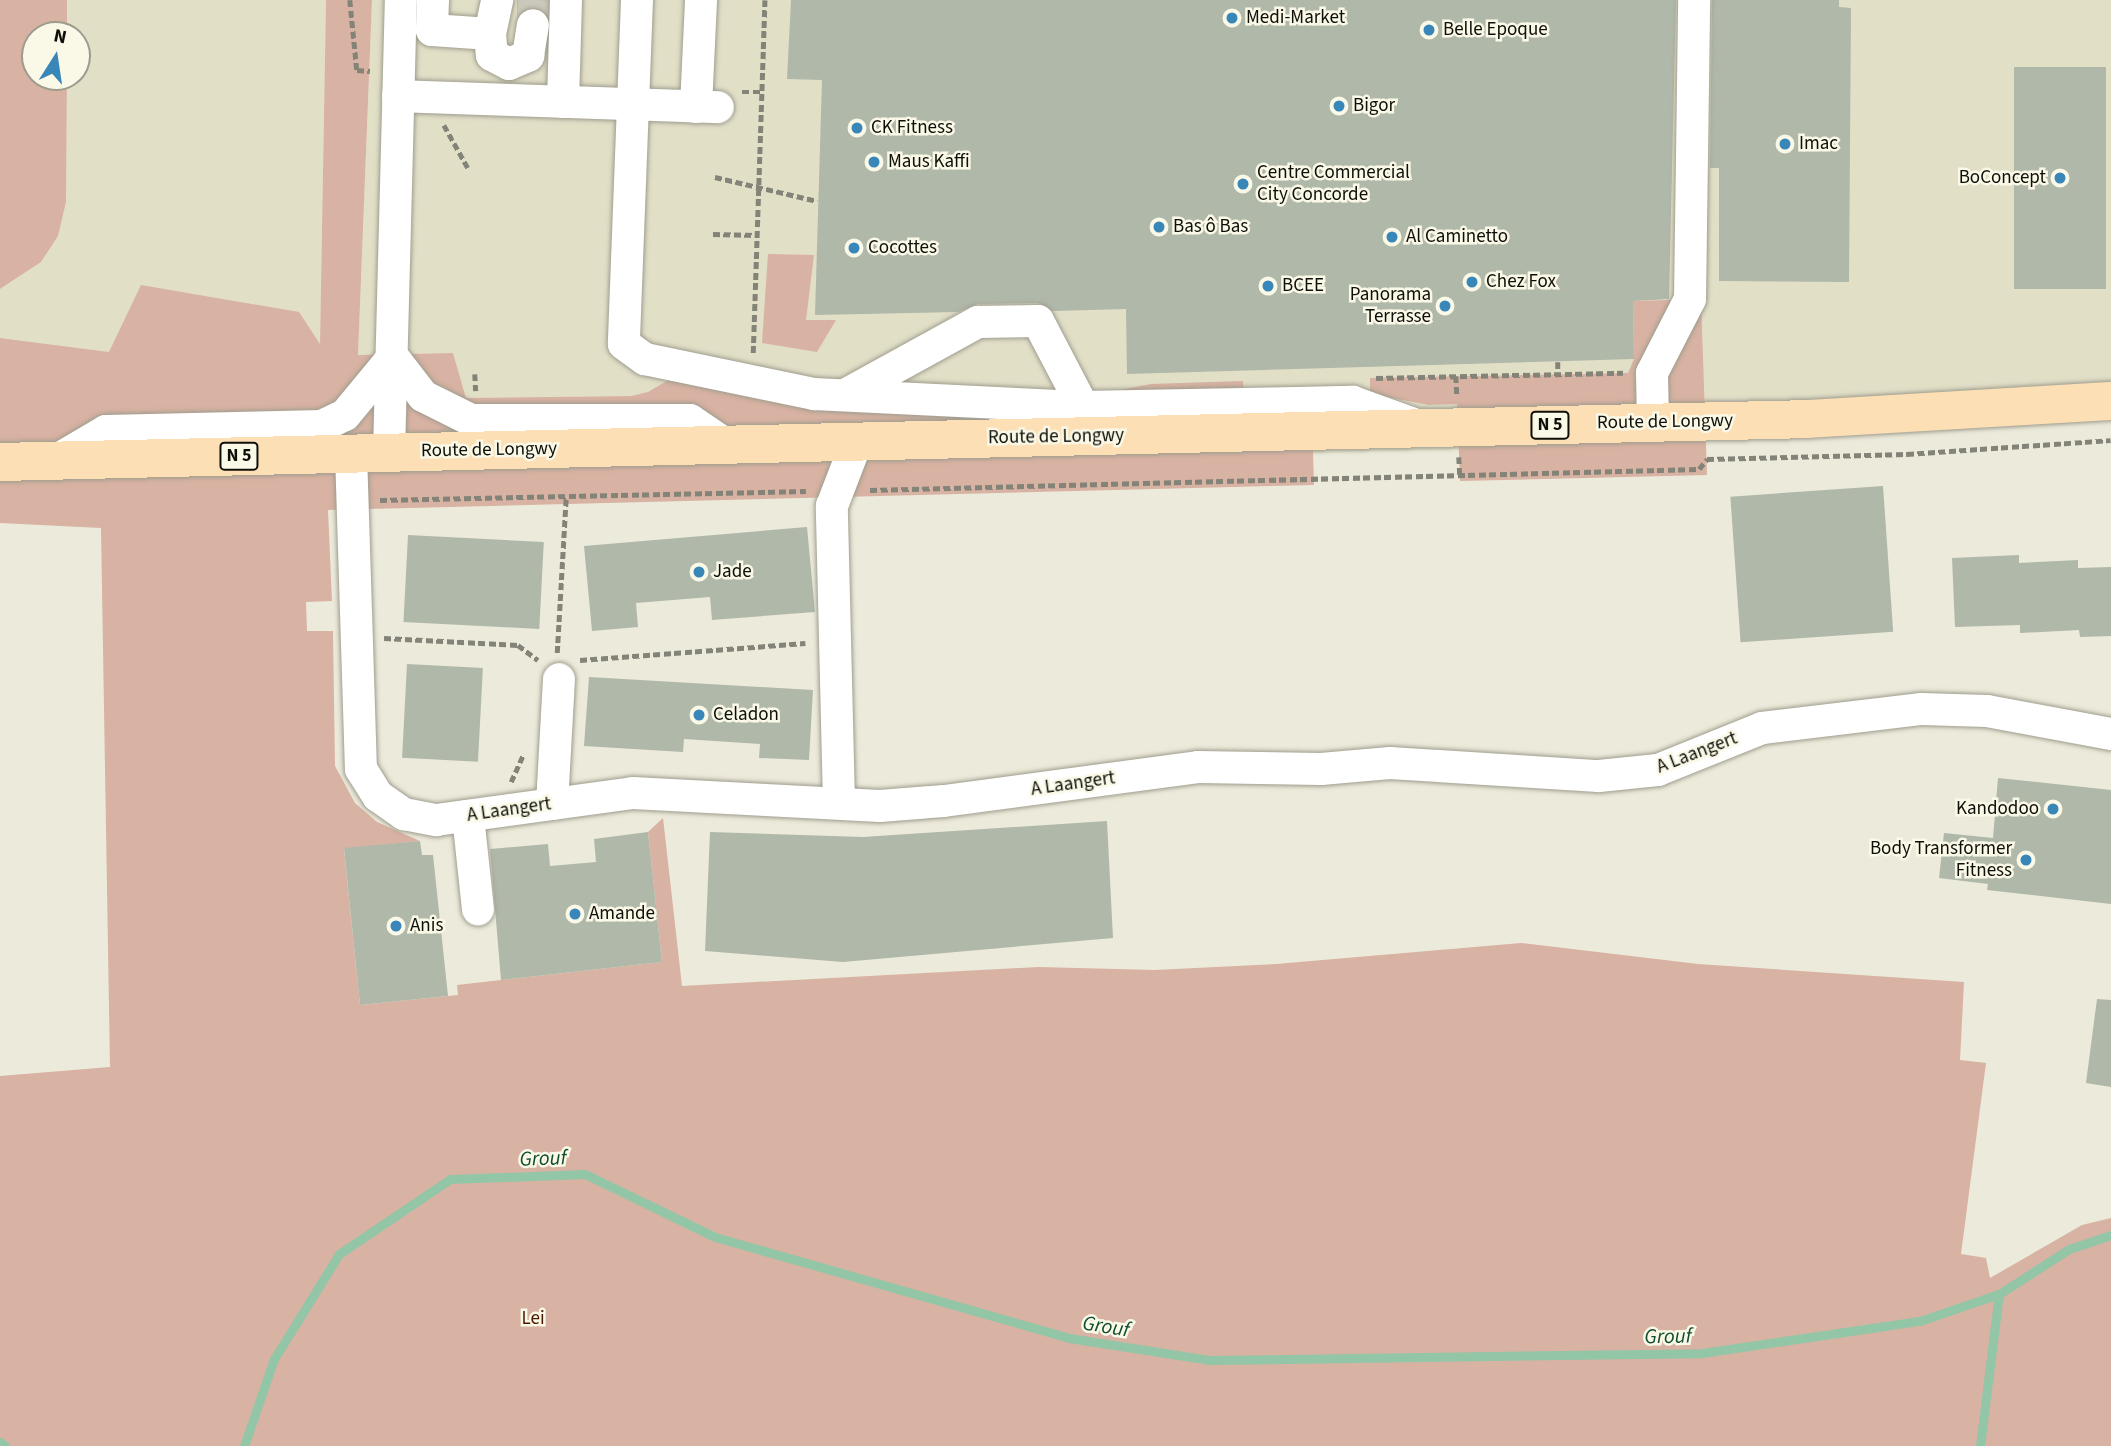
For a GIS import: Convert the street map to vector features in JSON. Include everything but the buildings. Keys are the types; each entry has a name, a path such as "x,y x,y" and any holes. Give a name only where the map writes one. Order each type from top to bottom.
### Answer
{"main road":[{"name":"Route de Longwy","path":"0,462 1653,422 2111,401"}],"street":[{"path":"389,453 401,0"},
{"path":"433,0 432,30 490,34"},
{"path":"497,0 490,34 492,55 509,64 528,57 533,25"},
{"path":"563,102 566,0"},
{"path":"637,0 624,344 645,359 814,394 1083,407 1353,402 1426,428"},
{"path":"398,96 707,107 701,0"},
{"path":"1653,422 1652,373 1690,299 1694,0"},
{"path":"845,396 978,323 1038,321 1083,407"},
{"path":"393,356 424,396 471,420 690,420 727,445"},
{"path":"55,461 106,431 322,426 345,415 393,356"},
{"path":"839,803 823,606 834,491 857,441"},
{"name":"A Laangert","path":"351,453 361,769 378,796 404,814 436,820 633,793 839,803 944,802 1198,767 1321,769 1390,763 1599,776 1658,770 1762,728 1922,709 1987,711 2111,734"},
{"path":"552,804 558,665"},
{"path":"478,909 484,814"}],"path":[{"path":"350,0 357,70"},
{"path":"753,368 765,0"},
{"path":"715,177 817,201"},
{"path":"713,234 757,234"},
{"path":"1558,362 1558,374"},
{"path":"1370,378 1652,373"},
{"path":"352,501 1699,469 1707,459 1907,454 2111,440"},
{"path":"558,665 566,496"},
{"path":"355,636 518,645 536,660 558,665 810,643"},
{"path":"484,814 527,746"}],"shaded area":[{"path":"67,0 326,0 320,346 109,352 0,338 0,289 41,262 58,236 66,202 67,91 91,91 91,21 67,21"},
{"path":"372,0 2111,0 2111,401 1458,427 1459,449 1313,453 1313,431 961,439 961,402 687,369 647,393 631,396 466,398 453,353 358,355"}],"green space":[{"path":"0,0 67,0 67,21 21,21 21,91 67,91 66,202 58,236 41,262 0,289"},
{"name":"Lei","path":"326,0 372,0 358,355 453,353 466,398 631,396 648,392 687,369 961,401 961,439 1313,430 1314,485 328,510 332,601 306,602 307,631 333,631 335,766 355,803 377,822 420,841 344,849 360,1005 458,995 457,985 662,962 648,832 663,818 682,986 1038,967 1155,970 1276,964 1521,943 1698,964 1964,982 1960,1060 1986,1063 1961,1254 1986,1258 1990,1278 2082,1225 2111,1218 2111,1446 0,1446 0,1076 110,1067 101,528 0,523 0,338 109,352 141,285 299,312 320,344"},
{"path":"768,254 814,255 806,320 836,320 817,352 762,343"},
{"path":"1701,299 1707,475 1460,481 1457,404 1429,405 1370,394 1370,378 1628,373 1634,359 1633,301"},
{"path":"1243,381 1244,397 1115,400 1115,391 1151,384"}],"waterway":[{"name":"Grouf","path":"244,1446 274,1359 339,1254 450,1179 585,1174 715,1237 1069,1338 1210,1360 1702,1353 1920,1321 1999,1294 2069,1249 2111,1235"},
{"path":"1980,1446 1999,1294"},
{"name":"Grouf","path":"0,1442 5,1446"}],"tunnel":[{"path":"533,25 534,0"}],"place":[{"name":"Medi-Market","path":"1232,18"},
{"name":"Belle Epoque","path":"1429,30"},
{"name":"Bigor","path":"1339,106"},
{"name":"CK Fitness","path":"857,128"},
{"name":"Imac","path":"1785,144"},
{"name":"Maus Kaffi","path":"874,162"},
{"name":"BoConcept","path":"2060,178"},
{"name":"Centre Commercial City Concorde","path":"1243,184"},
{"name":"Bas ô Bas","path":"1159,227"},
{"name":"Al Caminetto","path":"1392,237"},
{"name":"Cocottes","path":"854,248"},
{"name":"Chez Fox","path":"1472,282"},
{"name":"BCEE","path":"1268,286"},
{"name":"Panorama Terrasse","path":"1445,306"},
{"name":"Jade","path":"699,572"},
{"name":"Celadon","path":"699,715"},
{"name":"Kandodoo","path":"2053,809"},
{"name":"Body Transformer Fitness","path":"2026,860"},
{"name":"Amande","path":"575,914"},
{"name":"Anis","path":"396,926"}]}
